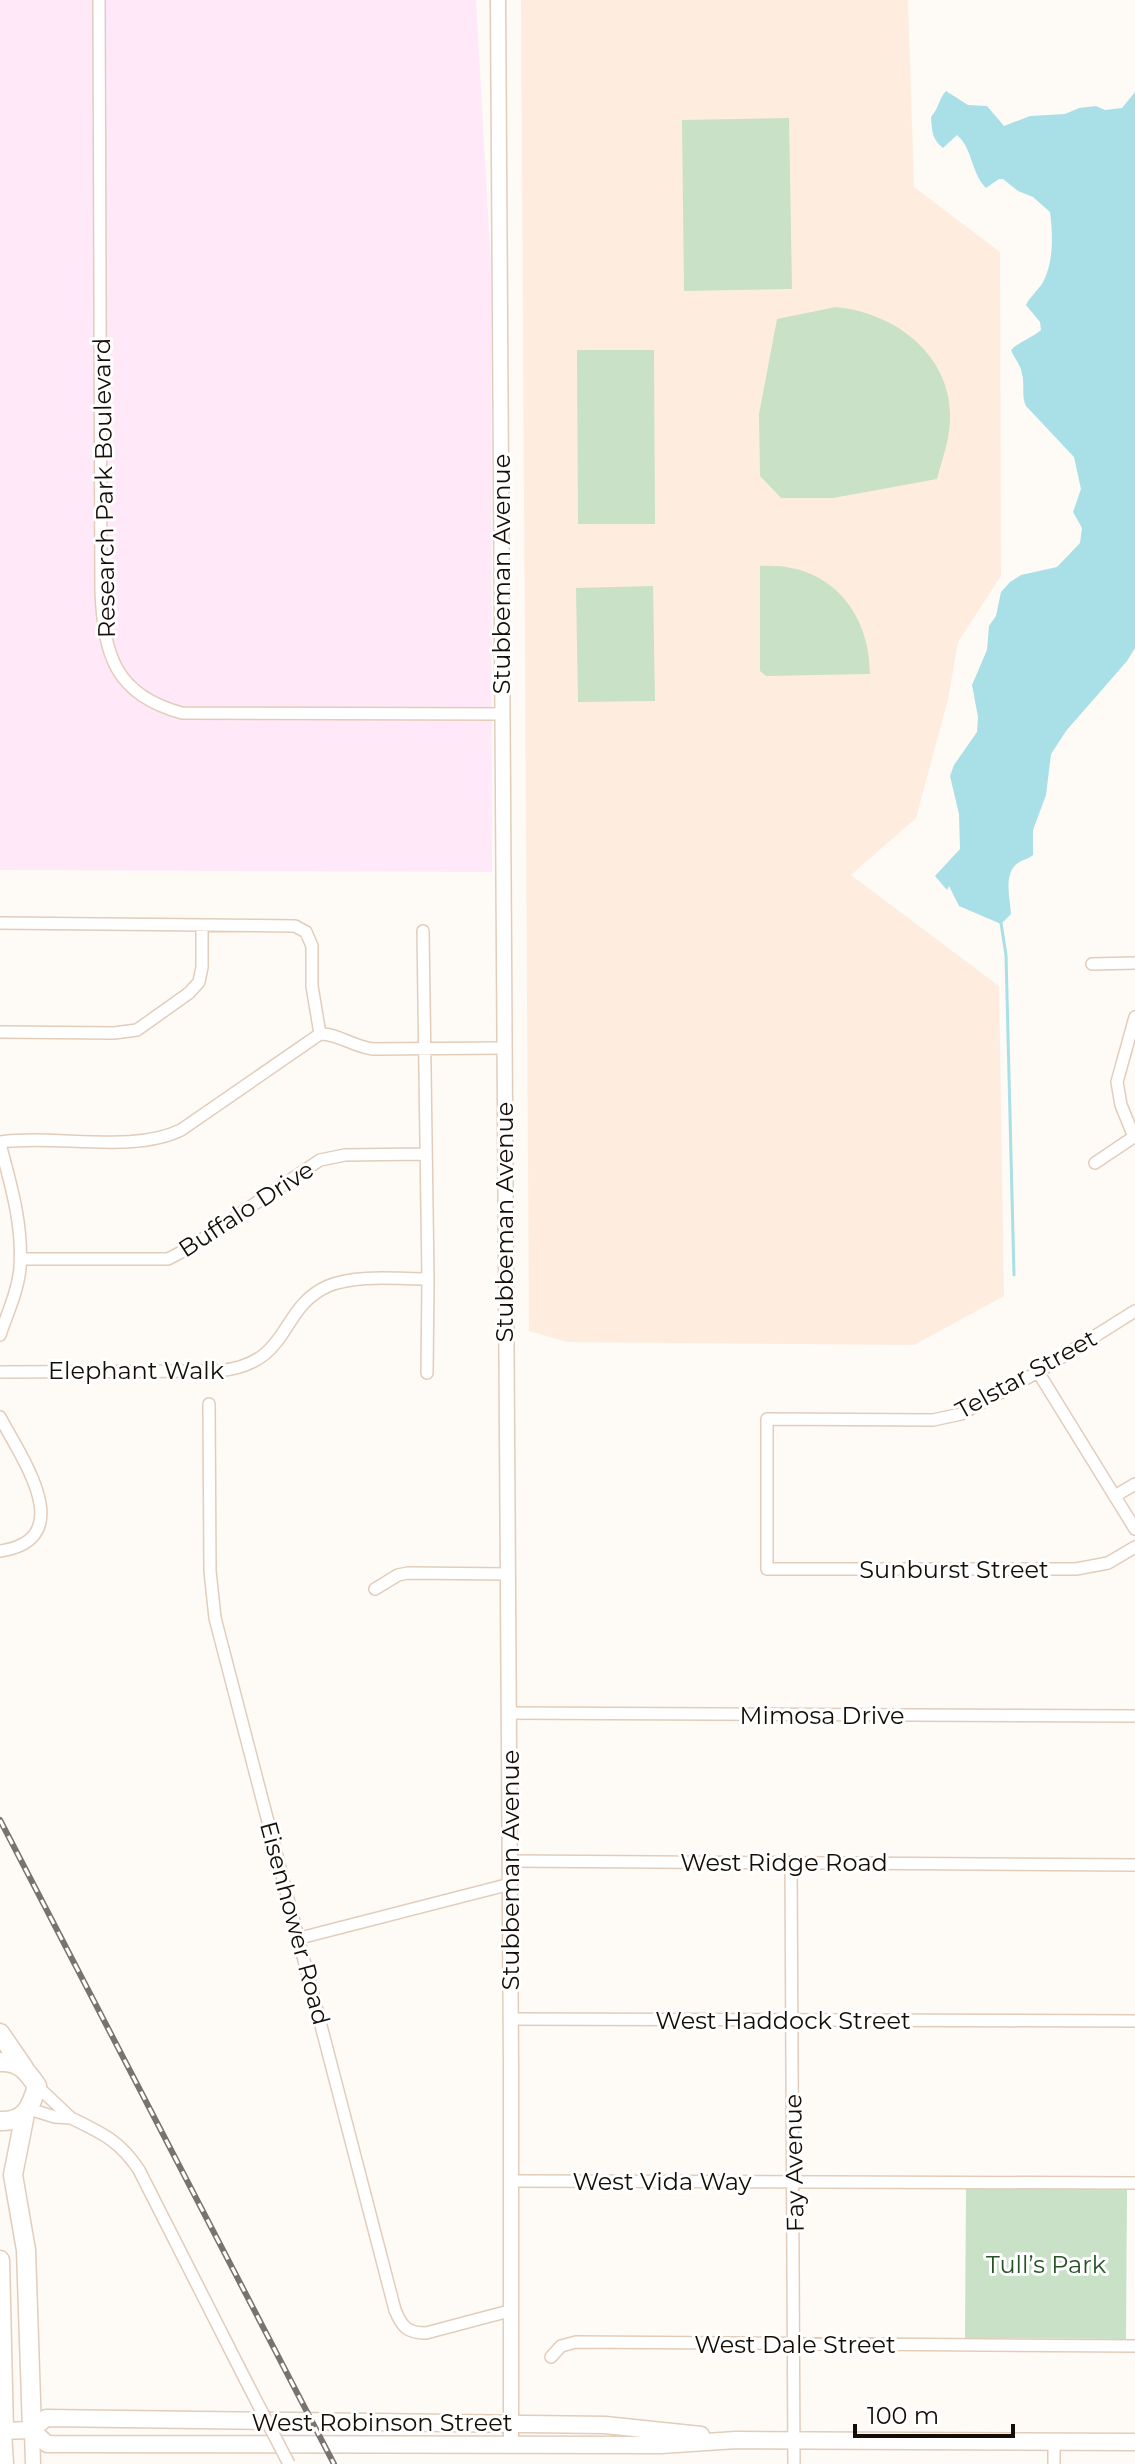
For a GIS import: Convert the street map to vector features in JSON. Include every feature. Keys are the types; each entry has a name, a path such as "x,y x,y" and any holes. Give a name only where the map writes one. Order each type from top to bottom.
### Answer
{"main road":[{"path":"0,2033 31,2078 13,2175 26,2250 32,2430"},
{"path":"0,2062 14,2063 31,2078"},
{"path":"0,2121 14,2120 27,2112"},
{"path":"0,2260 2,2431"},
{"name":"West Robinson Street","path":"2,2431 32,2430 46,2418 510,2422 626,2426 736,2440"},
{"name":"West Robinson Street","path":"32,2430 47,2444 661,2445 736,2440 1135,2442"}],"street":[{"name":"Research Park Boulevard","path":"99,0 101,592 103,630 116,667 128,684 147,700 182,713 501,714"},
{"name":"Stubbeman Avenue","path":"498,0 511,2445"},
{"path":"0,923 288,924 306,932 312,946 312,986 320,1034"},
{"path":"0,1032 114,1033 137,1030 189,993 199,982 202,925"},
{"path":"423,931 427,1373"},
{"path":"1092,964 1135,963"},
{"path":"1095,1163 1134,1136 1121,1105 1117,1082 1135,1017"},
{"path":"0,1335 15,1289 20,1259 14,1195 0,1143 163,1138 181,1130 320,1034 331,1035 361,1048 504,1048"},
{"name":"Buffalo Drive","path":"20,1259 168,1259 320,1160 345,1155 424,1154"},
{"name":"Elephant Walk","path":"0,1372 219,1371 242,1368 269,1352 307,1302 328,1287 355,1280 428,1279"},
{"name":"Telstar Street","path":"767,1569 767,1419 943,1419 979,1406 1135,1311"},
{"path":"1038,1372 1135,1529"},
{"name":"Eisenhower Road","path":"209,1404 213,1604 399,2318 405,2329 412,2333 426,2333 509,2311"},
{"path":"0,1417 41,1500 42,1515 33,1537 15,1548 0,1551"},
{"path":"1115,1496 1135,1484"},
{"name":"Sunburst Street","path":"767,1569 1076,1569 1108,1563 1135,1547"},
{"path":"375,1589 398,1575 408,1573 507,1574"},
{"name":"Mimosa Drive","path":"509,1713 1135,1716"},
{"name":"West Ridge Road","path":"510,1861 1135,1865"},
{"name":"Fay Avenue","path":"791,1863 794,2464"},
{"path":"300,1938 510,1884"},
{"name":"West Haddock Street","path":"511,2019 1135,2021"},
{"path":"31,2078 71,2118 106,2135 126,2150 289,2464"},
{"path":"27,2112 71,2118"},
{"name":"West Vida Way","path":"510,2181 1135,2183"},
{"name":"West Dale Street","path":"551,2357 561,2346 576,2342 1135,2346"},
{"path":"32,2430 33,2464"},
{"path":"2,2431 6,2464"},
{"path":"1054,2441 1054,2464"}],"shaded area":[{"path":"0,0 476,0 491,266 492,872 0,870"},
{"path":"521,0 908,0 914,187 1000,252 1001,576 958,642 948,699 916,818 851,875 999,986 1004,1296 914,1345 567,1342 529,1331"}],"green space":[{"path":"789,118 792,289 684,291 682,120"},
{"path":"836,307 882,319 902,330 920,345 934,363 950,406 948,437 937,479 833,498 781,498 760,476 759,414 777,319"},
{"path":"577,350 654,350 655,524 578,524"},
{"path":"760,566 805,572 824,581 840,594 853,610 862,629 870,674 766,676 760,671"},
{"path":"653,586 655,701 578,702 576,588"},
{"name":"Tull’s Park","path":"966,2189 1127,2189 1126,2339 965,2338"}],"water":[{"path":"946,91 968,105 987,106 1004,126 1030,116 1065,114 1079,108 1122,108 1135,92 1135,648 1066,731 1051,754 1046,795 1033,830 1033,855 1015,865 1011,871 1008,885 1011,914 1001,924 959,906 949,886 947,890 935,876 960,849 959,814 950,776 977,732 978,717 972,685 987,650 989,626 996,616 1001,592 1021,575 1057,567 1080,543 1082,528 1073,512 1081,489 1074,457 1026,406 1021,371 1011,350 1041,330 1040,322 1026,305 1042,284 1049,267 1052,239 1050,212 1033,197 1018,191 1003,179 986,188 957,135 943,148 939,145 933,134 931,117"}],"waterway":[{"path":"1001,923 1006,955 1014,1275"}],"railway":[{"path":"0,1820 334,2464"}]}
